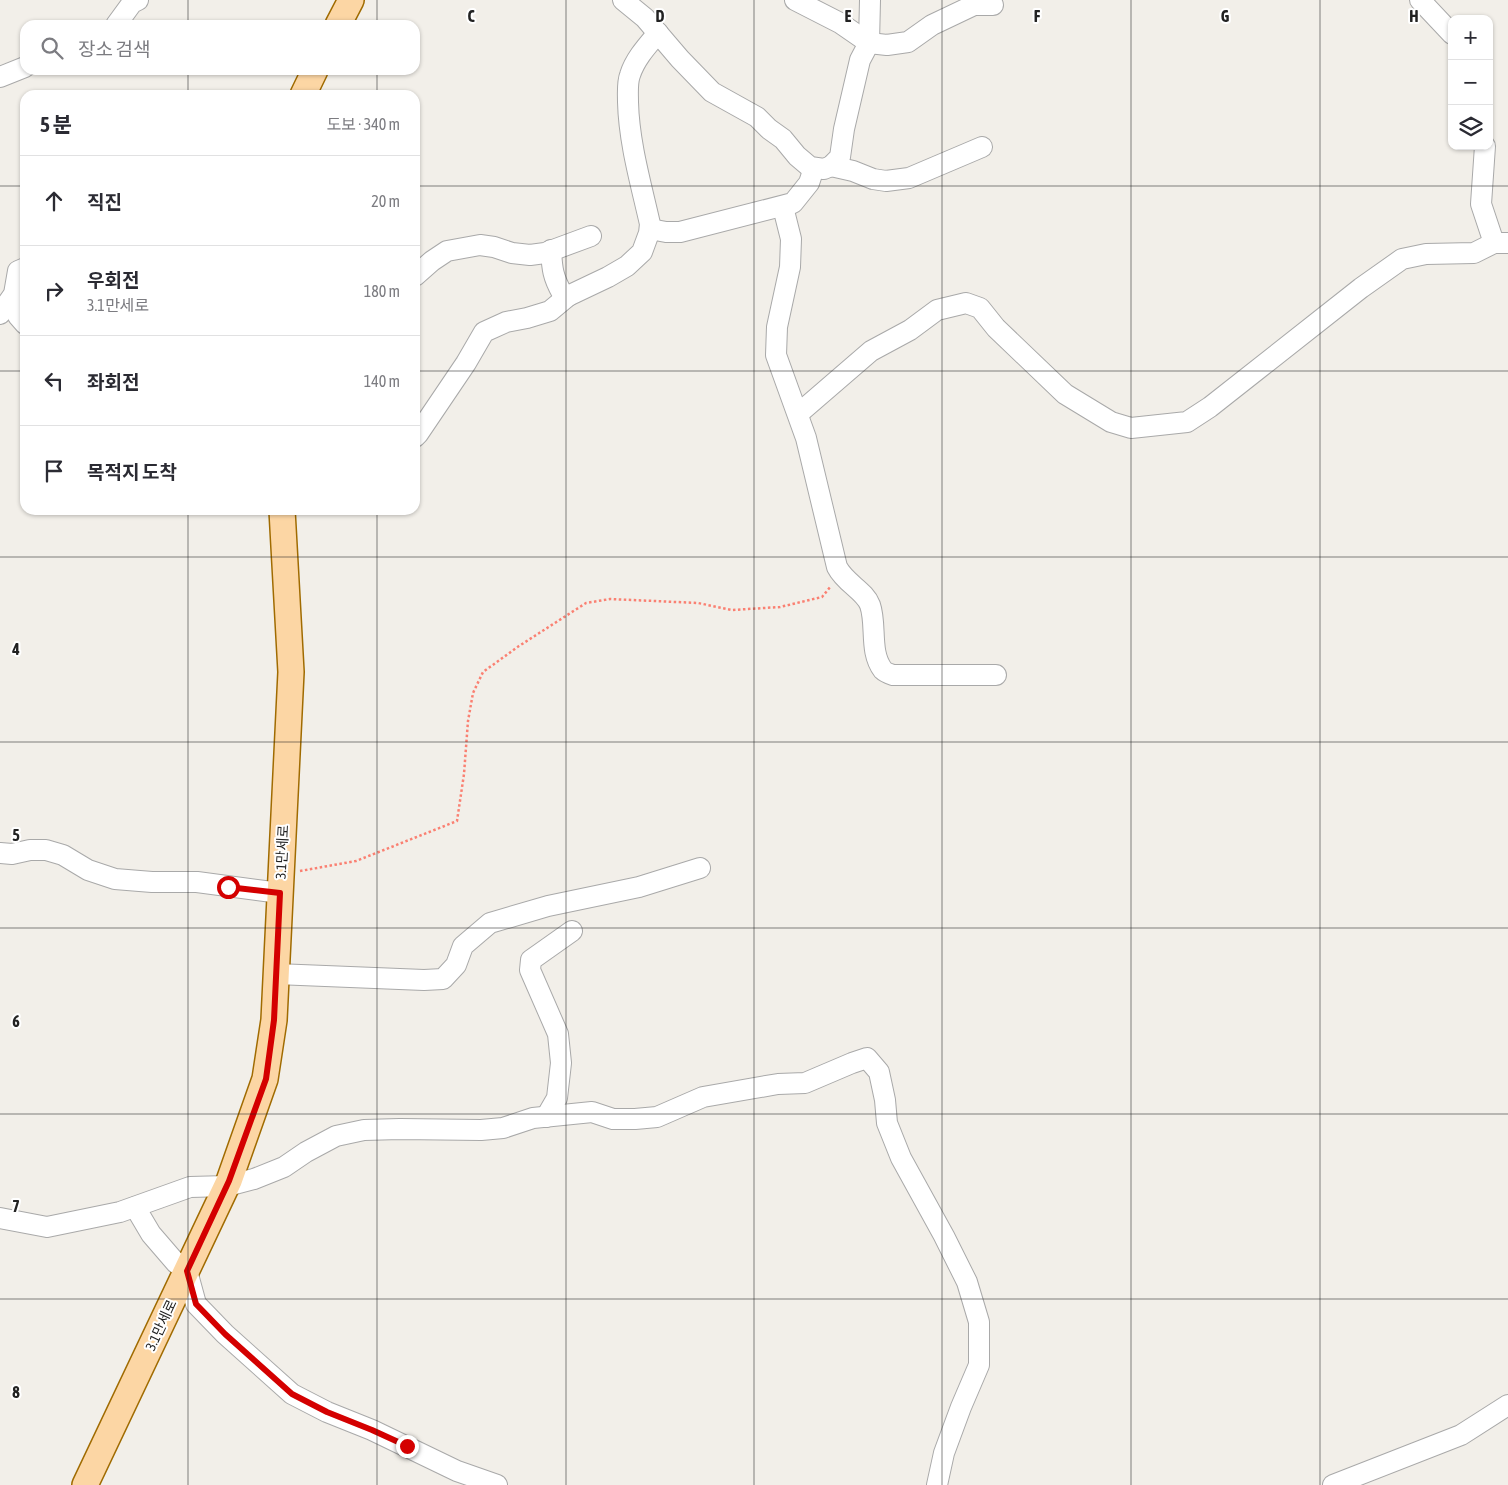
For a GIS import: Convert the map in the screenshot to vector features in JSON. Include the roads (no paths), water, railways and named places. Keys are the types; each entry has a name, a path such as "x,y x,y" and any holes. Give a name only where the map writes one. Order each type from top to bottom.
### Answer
{"main road":[{"path":"341,20 351,0"},
{"path":"305,90 313,75"},
{"name":"3.1만세로","path":"85,1485 227,1186 266,1079 274,1020 291,672 282,515"}],"street":[{"path":"120,20 132,3 138,0"},
{"path":"795,0 840,23 868,43 887,45 908,42 932,25 974,5 993,5"},
{"path":"650,229 680,232 783,207 793,203 823,167 840,157 844,129 858,68 868,43 870,0"},
{"path":"1420,0 1448,30"},
{"path":"629,1 712,92 757,117 783,139 797,156 810,167 853,171 873,179 886,181 908,178 982,147"},
{"path":"420,431 466,363 484,332 506,322 550,311 568,296 627,266 642,252 650,224 634,156 628,119 629,76 639,56 658,33"},
{"path":"0,77 20,69"},
{"path":"798,414 871,351 910,330 937,310 966,303 980,308 996,328 1065,394 1111,422 1131,428 1187,422 1210,408 1361,288 1402,259 1426,254 1474,253 1501,243 1481,204 1485,150"},
{"path":"783,207 791,239 790,267 777,327 776,355 806,438 837,567 841,575 867,597 872,613 876,656 884,671 893,676 996,675"},
{"path":"420,272 447,251 480,244 494,246 512,253 530,255 591,236"},
{"path":"551,250 552,271 556,282 562,293 568,296"},
{"path":"20,270 18,271 14,294 20,318"},
{"path":"0,314 14,294"},
{"path":"0,853 12,854 30,850 46,850 63,855 88,870 115,879 152,882 281,884"},
{"path":"276,974 424,980 443,979 456,964 463,946 490,923 548,906 639,886 700,868"},
{"path":"546,1116 557,1098 560,1063 558,1034 530,970 531,960 572,931"},
{"path":"0,1218 47,1226 120,1212 190,1187 227,1186 254,1179 284,1167 306,1152 336,1136 364,1130 481,1130 503,1128 533,1118 592,1112 613,1119 657,1117 704,1097 778,1084 805,1083 868,1058 879,1072 885,1100 887,1123 901,1158 967,1282 979,1322 979,1365 961,1406 944,1453 937,1485"},
{"path":"135,1207 151,1234 176,1263 187,1271 196,1304 225,1334 292,1394 327,1412 372,1430 457,1471 497,1485"},
{"path":"1333,1485 1461,1435 1508,1405"}]}
